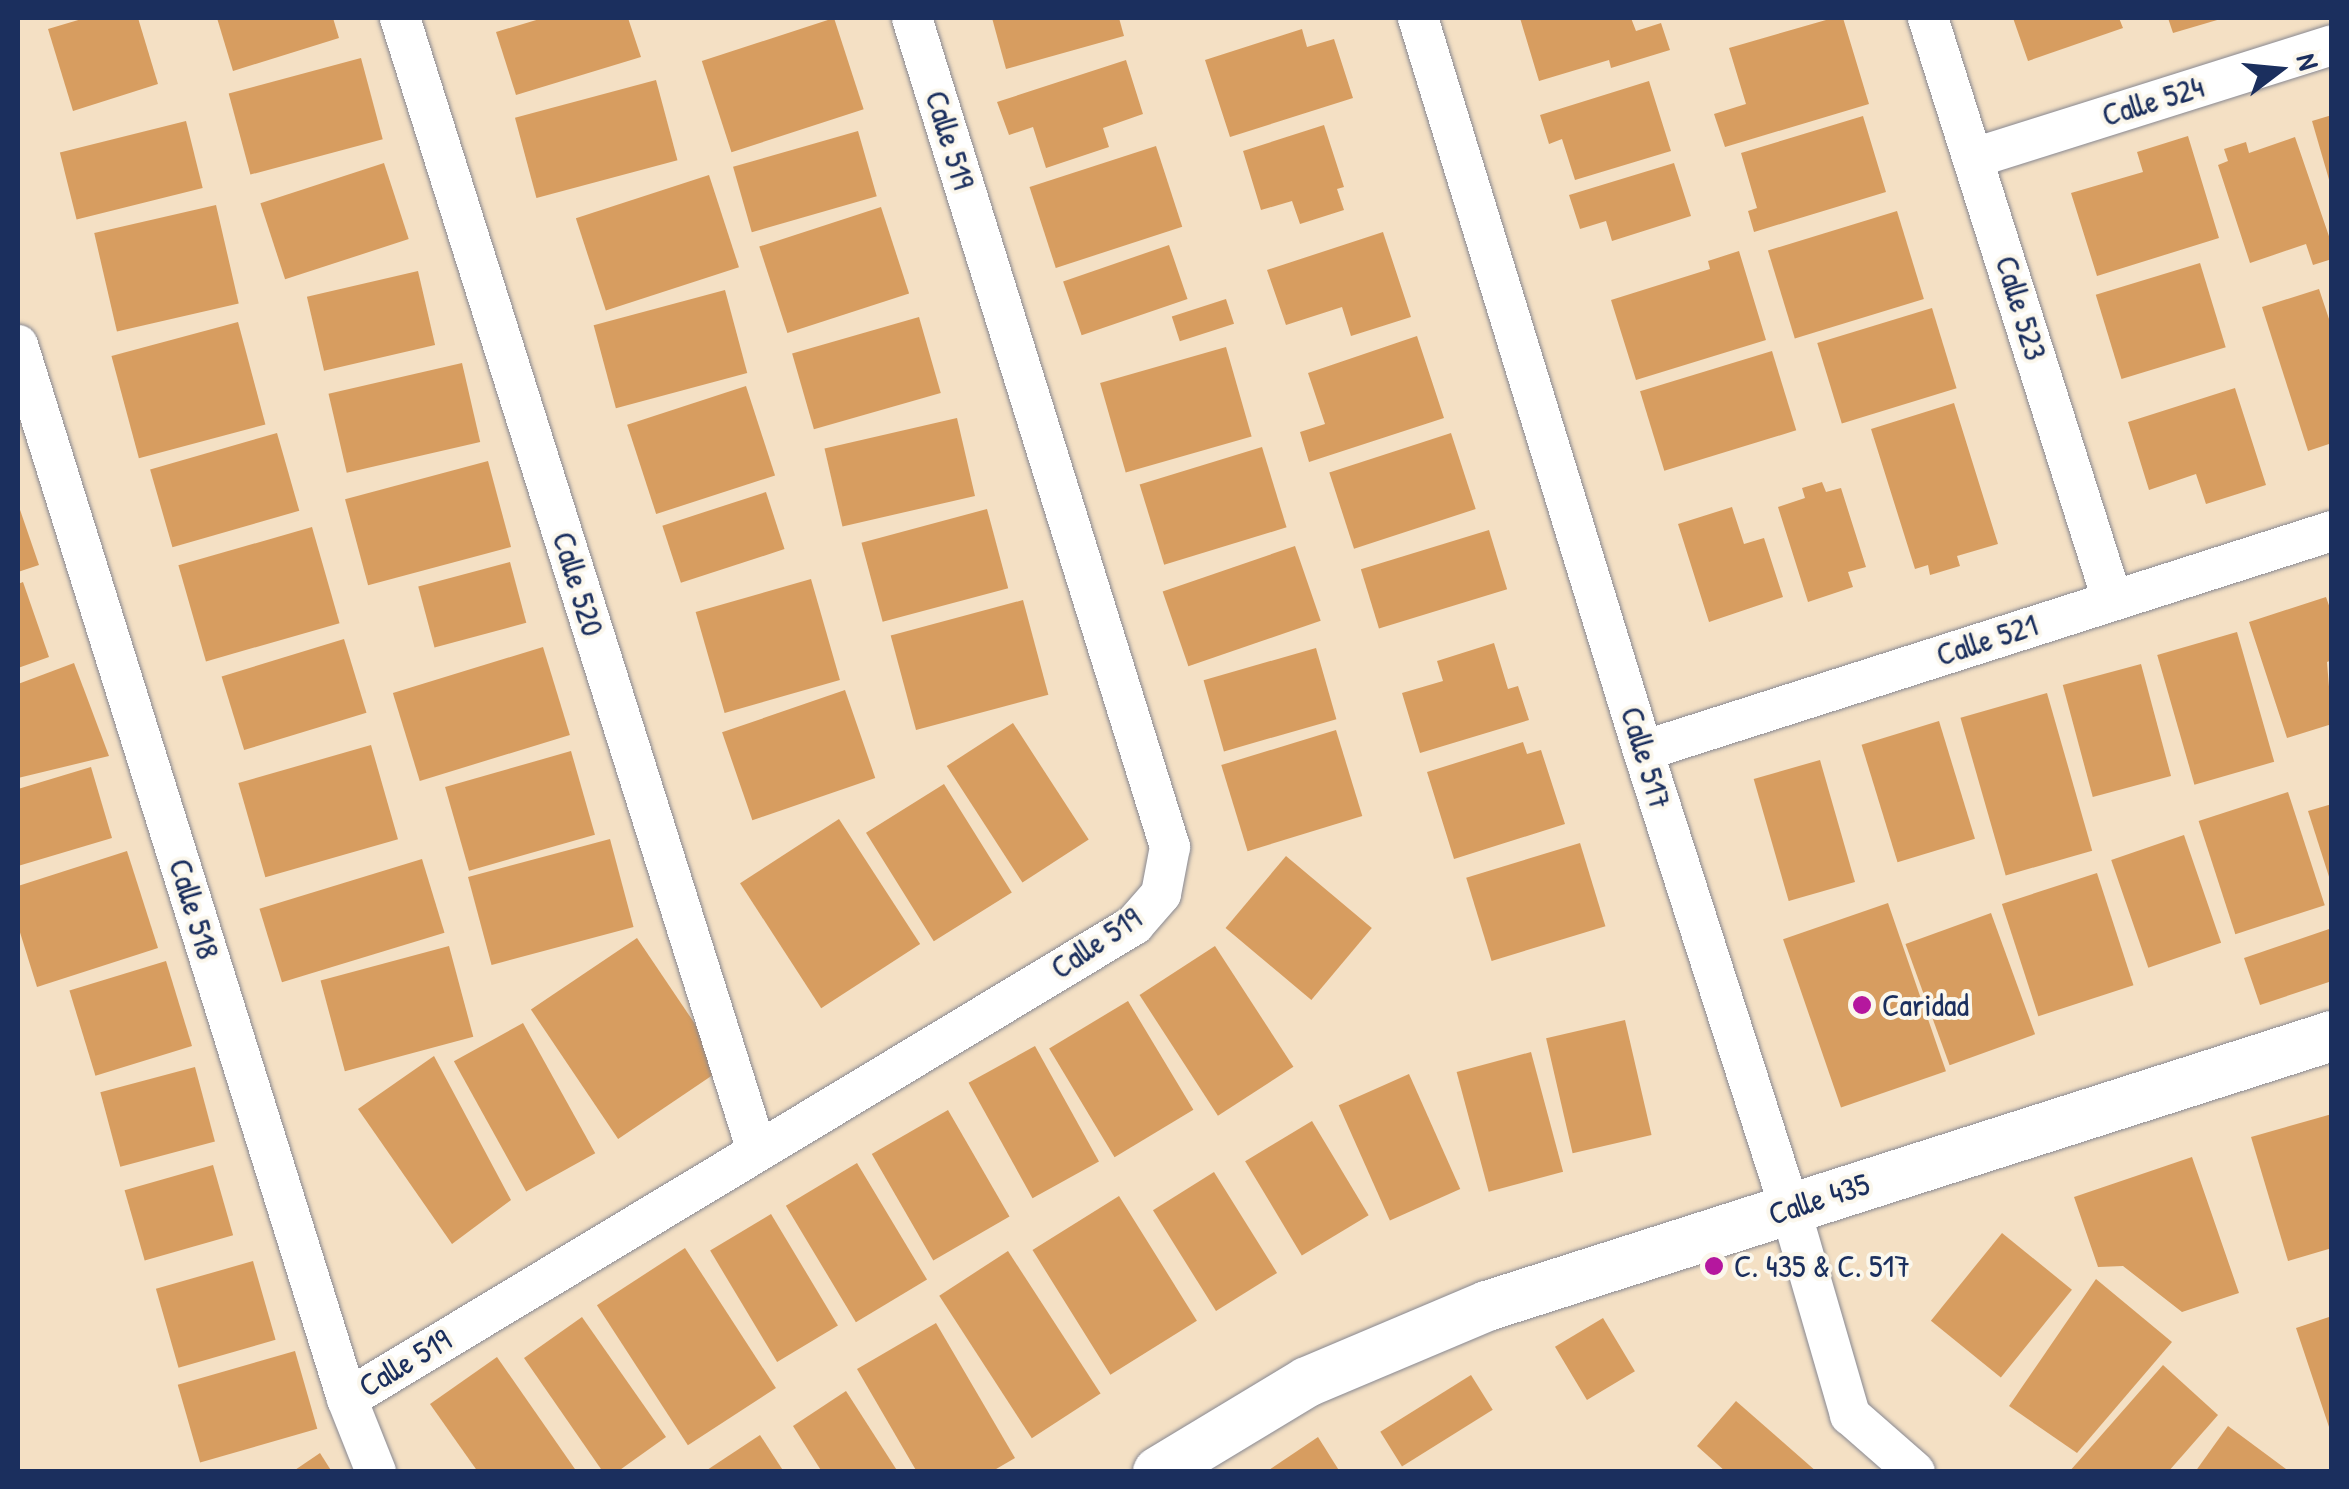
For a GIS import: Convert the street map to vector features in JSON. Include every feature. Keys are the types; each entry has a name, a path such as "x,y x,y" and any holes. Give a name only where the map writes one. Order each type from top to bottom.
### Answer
{"street":[{"name":"Calle 520","path":"400,18 756,1151"},
{"name":"Calle 519","path":"347,1399 1134,925 1161,894 1170,847 912,18"},
{"name":"Calle 517","path":"1418,18 1643,750 1790,1208 1850,1415 1915,1472"},
{"name":"Calle 523","path":"1928,18 2112,600"},
{"name":"Calle 524","path":"1974,158 2332,45"},
{"name":"Calle 518","path":"18,345 347,1399 376,1472"},
{"name":"Calle 521","path":"1643,750 2332,531"},
{"name":"Calle 435","path":"1158,1472 1307,1382 1469,1313 2332,1036"}],"building":[{"path":"85,18 138,18 158,84 73,111 48,29"},
{"path":"217,18 333,18 339,38 233,71"},
{"path":"543,18 628,18 641,57 516,95 496,32"},
{"path":"834,18 864,109 731,152 702,61"},
{"path":"992,18 1119,18 1124,36 1006,69"},
{"path":"1520,18 1631,18 1636,31 1661,23 1670,50 1611,68 1609,60 1539,81"},
{"path":"1843,18 1869,104 1725,147 1714,114 1746,104 1729,48"},
{"path":"2013,18 2119,18 2123,28 2028,61"},
{"path":"2168,18 2224,18 2173,33"},
{"path":"1302,29 1307,47 1334,39 1353,98 1230,137 1205,60"},
{"path":"361,58 383,139 250,175 229,93"},
{"path":"1126,60 1143,114 1103,128 1109,147 1046,168 1033,127 1009,135 997,102"},
{"path":"656,80 677,160 536,198 515,118"},
{"path":"1649,81 1671,151 1575,180 1562,139 1549,144 1540,115"},
{"path":"2332,115 2332,183 2330,183 2312,121"},
{"path":"1863,116 1886,192 1754,232 1748,211 1757,208 1741,153"},
{"path":"186,121 203,188 77,219 60,152"},
{"path":"1324,125 1344,187 1337,189 1344,210 1300,224 1292,201 1261,210 1243,151"},
{"path":"858,131 877,196 752,232 733,167"},
{"path":"2188,136 2219,238 2097,276 2071,193 2143,172 2137,152"},
{"path":"2295,137 2332,245 2332,259 2313,265 2306,244 2250,263 2218,165 2228,161 2224,149 2246,142 2249,153"},
{"path":"1156,146 1182,227 1056,268 1030,187"},
{"path":"384,163 409,239 285,279 260,203"},
{"path":"1674,163 1691,216 1612,241 1606,221 1580,229 1569,195"},
{"path":"709,175 739,267 606,311 576,218"},
{"path":"216,205 239,303 117,332 94,233"},
{"path":"881,207 909,294 787,333 759,247"},
{"path":"1897,211 1924,299 1795,338 1768,250"},
{"path":"1383,232 1411,317 1351,336 1342,307 1286,325 1267,270"},
{"path":"1169,245 1188,299 1082,335 1063,281"},
{"path":"1739,251 1766,340 1636,380 1611,300 1710,269 1708,261"},
{"path":"2200,263 2226,347 2121,379 2096,295"},
{"path":"418,271 435,345 324,371 307,297"},
{"path":"2319,289 2332,328 2332,443 2308,451 2262,307"},
{"path":"725,290 747,373 616,408 594,325"},
{"path":"1226,299 1234,324 1180,341 1172,317"},
{"path":"1932,308 1957,388 1842,423 1817,343"},
{"path":"919,317 941,393 814,429 792,353"},
{"path":"238,322 265,424 139,458 111,356"},
{"path":"1417,336 1444,418 1309,462 1300,432 1325,424 1308,373"},
{"path":"1226,347 1252,436 1126,473 1100,383"},
{"path":"1772,351 1796,430 1664,471 1640,391"},
{"path":"462,363 480,442 347,473 329,394"},
{"path":"746,386 775,475 656,514 627,425"},
{"path":"2235,388 2266,485 2206,504 2196,474 2149,490 2128,422"},
{"path":"1954,403 1998,544 1957,556 1960,566 1930,575 1928,565 1915,569 1871,429"},
{"path":"957,418 975,496 842,527 824,449"},
{"path":"277,433 299,511 172,547 150,469"},
{"path":"1451,433 1476,509 1354,549 1329,473"},
{"path":"1262,447 1287,527 1164,565 1140,484"},
{"path":"488,461 511,547 368,585 345,499"},
{"path":"1822,482 1826,492 1841,488 1866,567 1848,572 1853,587 1808,602 1778,507 1805,498 1802,488"},
{"path":"766,492 785,549 681,583 662,526"},
{"path":"18,504 39,565 18,572"},
{"path":"1732,507 1744,544 1764,538 1783,597 1709,622 1678,524"},
{"path":"987,509 1008,588 883,622 861,543"},
{"path":"312,527 340,623 206,661 178,565"},
{"path":"1489,530 1507,589 1379,628 1361,569"},
{"path":"1295,546 1321,621 1188,666 1163,592"},
{"path":"510,562 526,623 435,647 418,587"},
{"path":"811,579 840,680 725,713 696,612"},
{"path":"23,582 49,657 18,668 18,584"},
{"path":"2326,597 2332,614 2332,660 2327,662 2332,724 2287,738 2249,622"},
{"path":"1023,600 1048,695 916,730 891,635"},
{"path":"2237,632 2274,762 2194,785 2157,655"},
{"path":"344,639 367,713 244,750 222,676"},
{"path":"1494,643 1508,689 1518,686 1529,720 1420,753 1402,693 1443,681 1437,661"},
{"path":"543,647 570,735 420,781 393,693"},
{"path":"1316,648 1336,719 1224,751 1204,680"},
{"path":"74,663 109,756 18,778 18,684"},
{"path":"2141,664 2171,776 2093,797 2063,685"},
{"path":"845,690 875,778 752,820 722,732"},
{"path":"2047,693 2092,851 2006,875 1960,718"},
{"path":"1939,721 1975,839 1898,862 1862,745"},
{"path":"1013,723 1089,840 1022,883 947,766"},
{"path":"1336,730 1362,816 1248,851 1221,765"},
{"path":"1523,742 1527,754 1541,750 1565,824 1454,859 1427,772"},
{"path":"371,745 398,839 265,877 238,783"},
{"path":"571,751 595,835 469,871 445,787"},
{"path":"1820,760 1855,882 1789,901 1754,779"},
{"path":"91,767 112,838 18,866 18,789"},
{"path":"944,784 1012,893 934,941 866,833"},
{"path":"2288,792 2325,905 2235,934 2199,821"},
{"path":"2332,804 2332,883 2331,883 2308,811"},
{"path":"839,819 920,944 821,1008 740,883"},
{"path":"2184,835 2221,943 2148,968 2111,860"},
{"path":"610,839 634,927 492,965 468,877"},
{"path":"1580,843 1605,926 1492,961 1466,878"},
{"path":"127,851 158,948 37,987 18,926 18,886"},
{"path":"1286,856 1372,928 1311,1000 1226,928"},
{"path":"422,859 445,933 282,982 259,909"},
{"path":"2097,873 2133,985 2038,1016 2002,904"},
{"path":"1888,903 1946,1071 1841,1107 1783,939"},
{"path":"1991,913 2035,1034 1950,1065 1905,944"},
{"path":"2332,928 2332,981 2260,1005 2244,958"},
{"path":"637,938 724,1067 618,1139 531,1010"},
{"path":"449,946 473,1037 345,1071 321,980"},
{"path":"1215,946 1293,1067 1218,1116 1140,995"},
{"path":"166,961 192,1046 95,1076 69,991"},
{"path":"1128,1001 1193,1110 1115,1157 1049,1048"},
{"path":"1625,1020 1652,1135 1573,1153 1546,1038"},
{"path":"523,1023 595,1153 526,1192 454,1061"},
{"path":"1035,1046 1099,1161 1033,1198 969,1083"},
{"path":"1531,1052 1563,1172 1489,1192 1457,1072"},
{"path":"434,1056 511,1200 452,1244 358,1109"},
{"path":"195,1067 215,1141 120,1167 100,1092"},
{"path":"1409,1074 1460,1189 1390,1220 1339,1105"},
{"path":"948,1110 1009,1217 933,1261 872,1154"},
{"path":"2332,1114 2332,1248 2288,1261 2251,1137"},
{"path":"1312,1121 1369,1215 1302,1255 1245,1161"},
{"path":"2192,1157 2239,1293 2182,1312 2123,1266 2098,1267 2074,1197"},
{"path":"857,1163 927,1280 856,1322 786,1206"},
{"path":"213,1165 233,1235 145,1261 125,1190"},
{"path":"1214,1172 1277,1273 1216,1311 1153,1210"},
{"path":"1119,1196 1197,1321 1110,1375 1032,1250"},
{"path":"771,1214 838,1325 777,1362 710,1251"},
{"path":"2002,1233 2072,1290 2001,1377 1931,1321"},
{"path":"685,1248 776,1388 688,1445 597,1305"},
{"path":"1008,1251 1101,1394 1032,1438 939,1296"},
{"path":"253,1261 276,1340 179,1368 156,1289"},
{"path":"2096,1279 2172,1342 2077,1453 2009,1406"},
{"path":"2332,1316 2332,1433 2331,1433 2296,1328"},
{"path":"582,1317 666,1437 617,1472 603,1472 524,1358"},
{"path":"1603,1318 1635,1371 1587,1400 1555,1347"},
{"path":"936,1323 1015,1458 991,1472 917,1472 857,1369"},
{"path":"295,1351 317,1429 200,1462 178,1385"},
{"path":"497,1357 577,1472 478,1472 430,1404"},
{"path":"2163,1365 2218,1415 2168,1472 2069,1472"},
{"path":"1471,1375 1493,1410 1402,1466 1380,1432"},
{"path":"846,1391 898,1472 822,1472 793,1426"},
{"path":"1736,1401 1817,1472 1726,1472 1697,1446"},
{"path":"2228,1426 2290,1472 2195,1472"},
{"path":"760,1435 784,1472 704,1472"},
{"path":"1318,1437 1340,1472 1266,1472"},
{"path":"320,1453 332,1472 292,1472"}],"place":[{"name":"Caridad","path":"1862,1005"},
{"name":"C. 435 & C. 517","path":"1714,1266"}]}
